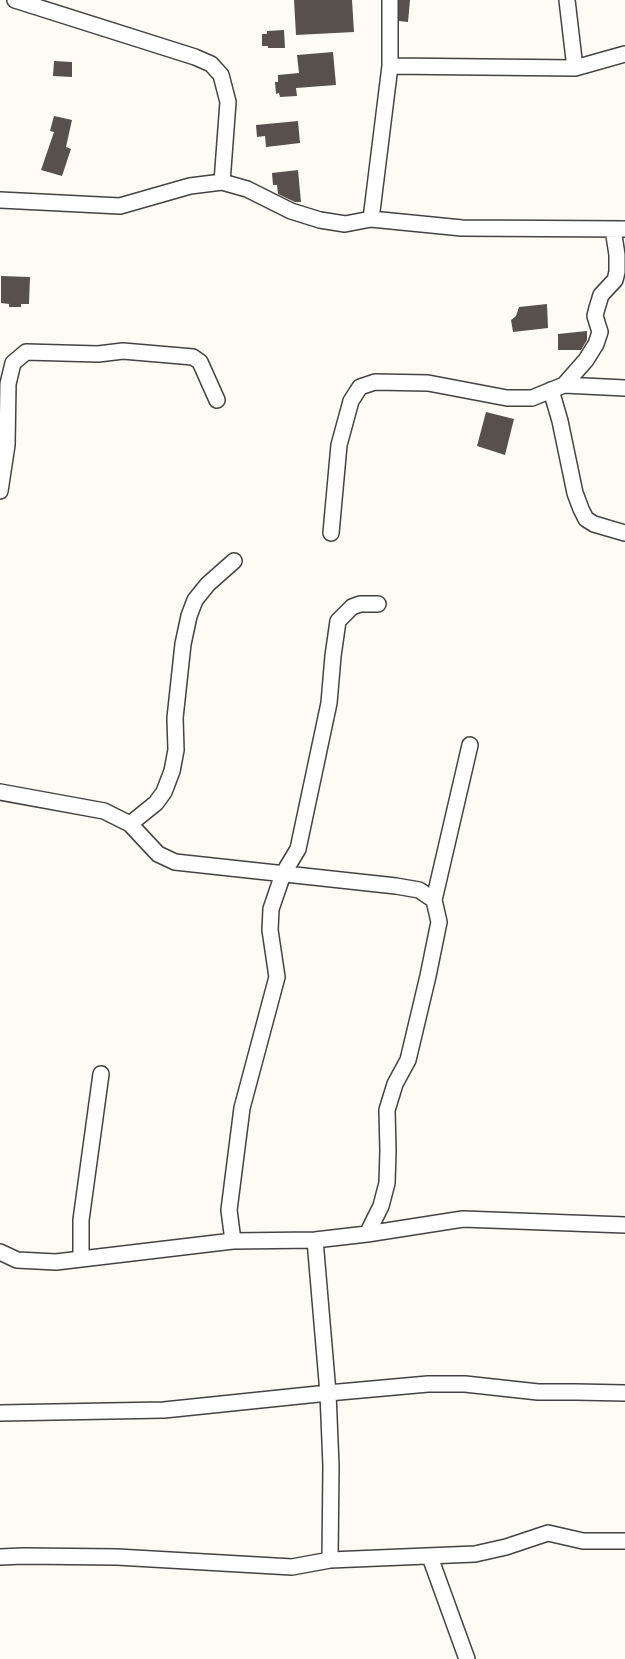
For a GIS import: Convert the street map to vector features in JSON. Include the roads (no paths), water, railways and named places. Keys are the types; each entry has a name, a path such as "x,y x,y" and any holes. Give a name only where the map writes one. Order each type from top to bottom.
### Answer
{"street":[{"path":"15,0 196,57 211,64 221,75 228,102 222,182"},
{"path":"371,219 390,66 390,0"},
{"path":"567,0 575,68"},
{"path":"390,66 575,68 625,54"},
{"path":"0,200 120,206 190,186 222,182 246,189 291,211 320,220 345,224 371,219 462,228 619,229 615,280 601,296 596,308 595,316 600,332 596,344 586,360 558,388 560,421 575,493 581,509 586,519 594,524 625,534"},
{"path":"0,491 7,444 8,384 13,362 26,352 98,354 123,351 194,357 200,362 217,400"},
{"path":"331,533 339,445 351,401 360,387 375,382 428,383 501,397 524,398 532,398 558,388 625,388"},
{"path":"130,824 160,798 172,771 176,750 175,718 184,644 189,616 195,600 216,575 234,561"},
{"path":"233,1241 229,1210 242,1108 277,977 270,930 271,908 283,874 298,849 329,703 338,621 352,607 360,604 378,604"},
{"path":"367,1234 381,1206 387,1184 387,1110 395,1084 408,1060 428,976 439,922 434,900 470,745"},
{"path":"0,792 104,811 130,824 158,854 175,862 396,886 419,890 434,900"},
{"path":"81,1259 81,1220 101,1074"},
{"path":"0,1252 17,1260 56,1262 233,1241 314,1240 463,1219 625,1225"},
{"path":"314,1240 328,1393 331,1466 330,1560"},
{"path":"0,1413 164,1410 428,1384 466,1384 538,1392 625,1394"},
{"path":"0,1557 116,1557 292,1567 330,1560 476,1554 506,1547 548,1533 583,1541 625,1541"},
{"path":"430,1557 467,1659"}]}
